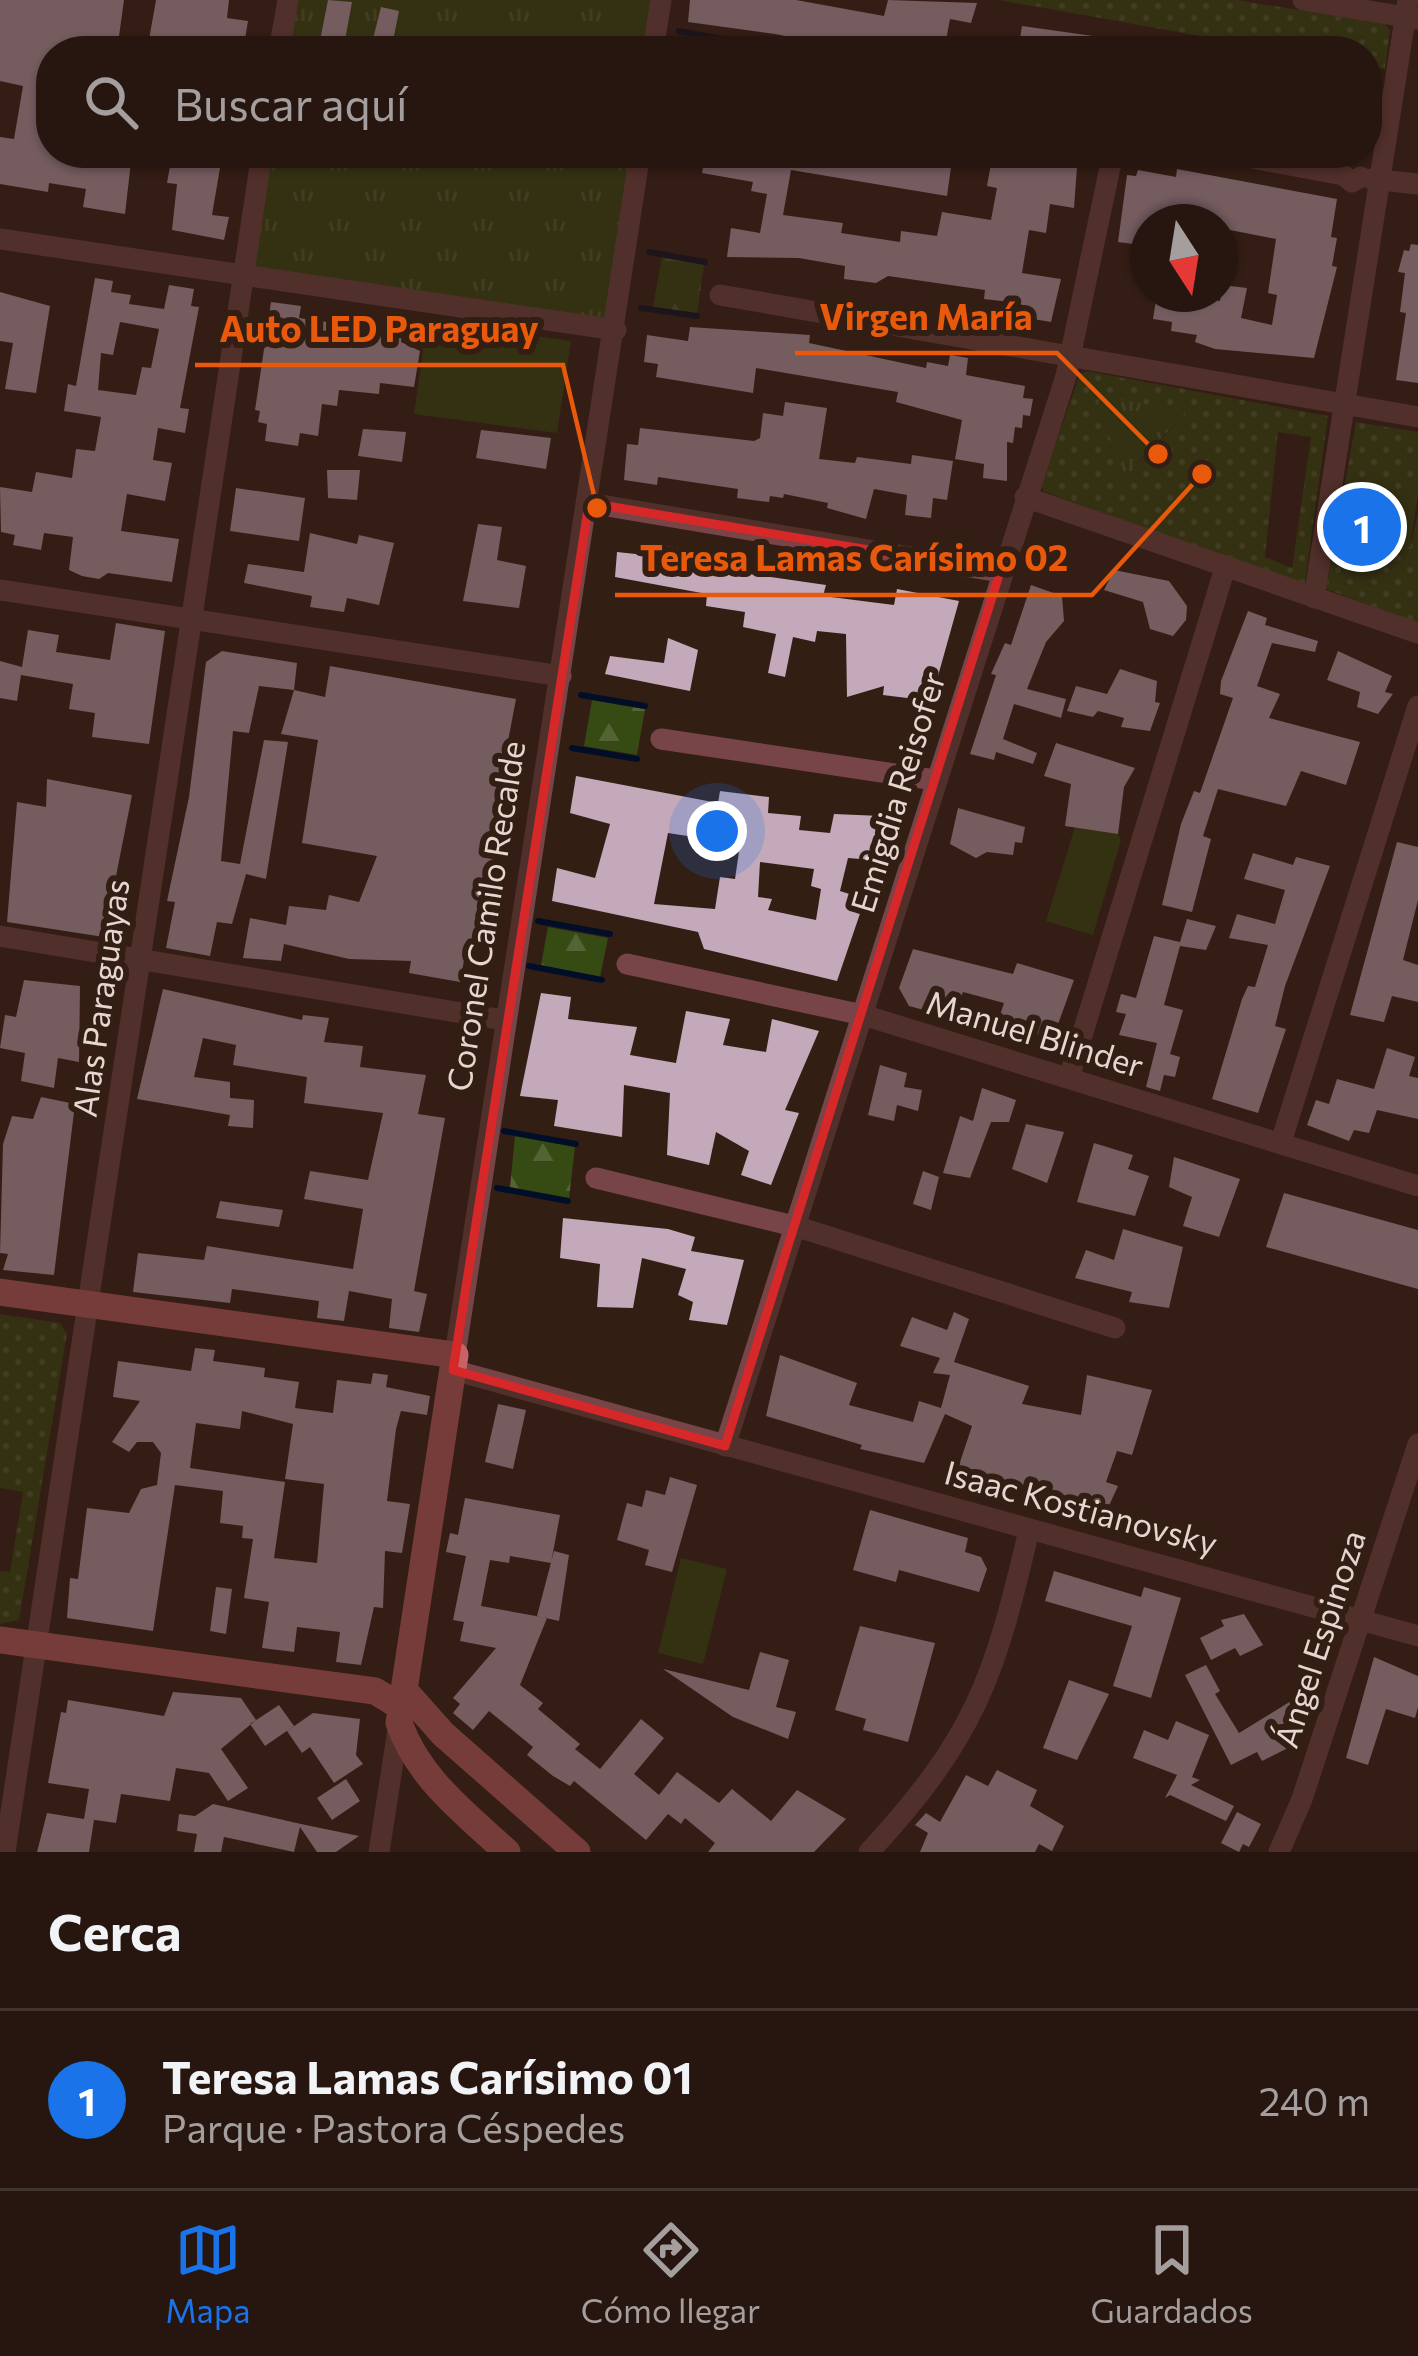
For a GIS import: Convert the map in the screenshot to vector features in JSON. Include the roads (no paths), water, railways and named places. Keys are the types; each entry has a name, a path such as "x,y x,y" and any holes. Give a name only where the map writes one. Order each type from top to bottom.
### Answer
{"main road":[{"path":"0,1292 454,1362"},
{"name":"Coronel Camilo Recalde","path":"401,1706 454,1362"},
{"path":"0,1640 375,1691 443,1734 578,1852"},
{"path":"401,1706 410,1754 428,1779 508,1852"}],"street":[{"path":"282,36 288,0"},
{"path":"656,36 662,0"},
{"path":"1303,0 1410,12 1382,107"},
{"name":"Alas Paraguayas","path":"5,1852 260,168"},
{"name":"Coronel Camilo Recalde","path":"454,1362 638,168"},
{"name":"Emigdia Reisofer","path":"725,1446 1071,353 1110,168"},
{"path":"1307,168 1418,184"},
{"path":"1314,598 1342,404 1364,168"},
{"path":"0,239 616,330"},
{"path":"720,295 1418,416"},
{"path":"1025,497 1418,633"},
{"path":"589,502 1000,572"},
{"path":"1069,1078 1225,568"},
{"path":"0,590 561,676"},
{"path":"1281,1142 1418,706"},
{"path":"661,739 935,780"},
{"path":"0,936 505,1020"},
{"name":"Manuel Blinder","path":"627,964 863,1015 1418,1186"},
{"path":"596,1178 798,1227 1115,1328"},
{"name":"Isaac Kostianovsky","path":"454,1362 725,1446 1418,1636"},
{"name":"Ángel Espinoza","path":"1279,1852 1418,1444"},
{"path":"869,1852 920,1797 963,1736 994,1671 1029,1530"},
{"name":"Coronel Camilo Recalde","path":"379,1852 401,1706"}],"waterway":[{"path":"679,31 706,36"},
{"path":"649,252 705,262"},
{"path":"641,308 697,316"},
{"path":"581,695 645,706"},
{"path":"572,748 637,759"},
{"path":"538,921 610,934"},
{"path":"529,966 602,980"},
{"path":"504,1131 576,1144"},
{"path":"497,1188 568,1201"}],"place":[{"name":"Virgen María","path":"1158,454"},
{"name":"Teresa Lamas Carísimo 02","path":"1202,474"},
{"name":"Auto LED Paraguay","path":"597,508"},
{"name":"Teresa Lamas Carísimo 01","path":"1362,527"}]}
